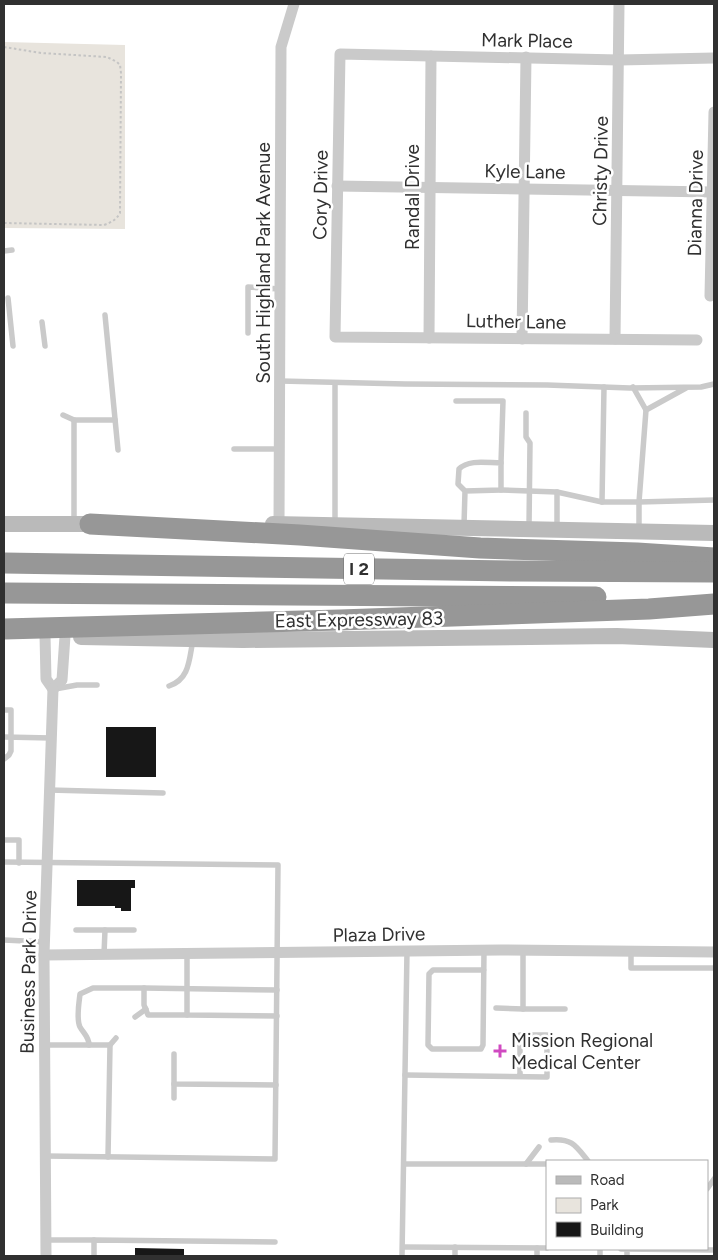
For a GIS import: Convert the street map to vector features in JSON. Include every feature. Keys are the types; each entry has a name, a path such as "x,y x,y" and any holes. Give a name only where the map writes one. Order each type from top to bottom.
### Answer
{"highway":[{"path":"82,524 300,535 480,548 636,553 714,558"},
{"name":"I 2","path":"4,564 516,572 714,572"},
{"name":"I 2","path":"4,592 714,599"},
{"path":"4,628 340,620 649,609 714,604"}],"main road":[{"path":"4,524 279,524 714,533"},
{"name":"East Expressway 83","path":"4,634 243,640 617,636 711,639"}],"street":[{"name":"South Highland Park Avenue","path":"279,524 281,47 294,4"},
{"name":"Christy Drive","path":"615,340 619,4"},
{"name":"Mark Place","path":"340,54 619,60 714,58"},
{"name":"Cory Drive","path":"335,337 340,54"},
{"name":"Randal Drive","path":"429,338 431,56"},
{"path":"522,339 526,57"},
{"name":"Dianna Drive","path":"710,296 714,112"},
{"name":"Kyle Lane","path":"337,186 712,192"},
{"name":"Luther Lane","path":"335,337 696,340"},
{"name":"Business Park Drive","path":"45,636 46,679 53,689 44,955 46,1256"},
{"name":"Business Park Drive","path":"53,689 62,680 65,636"},
{"name":"Plaza Drive","path":"44,955 484,950 714,952"}],"lane":[{"path":"4,251 12,250"},
{"path":"248,333 248,287 280,289"},
{"path":"4,302 8,298 13,346"},
{"path":"104,315 118,450"},
{"path":"42,322 45,346"},
{"path":"280,381 604,387 688,387 714,384"},
{"path":"335,383 335,525"},
{"path":"602,502 604,387"},
{"path":"633,387 646,410 638,531"},
{"path":"646,410 688,387"},
{"path":"456,401 503,401 501,490"},
{"path":"526,413 526,437 530,443 529,529"},
{"path":"63,415 74,420 114,420"},
{"path":"74,420 82,524"},
{"path":"234,449 280,449"},
{"path":"501,463 464,464 459,469 458,484 465,490 557,492 602,502 714,500"},
{"path":"464,528 465,490"},
{"path":"557,492 557,529"},
{"path":"170,686 178,683 184,677 193,639"},
{"path":"53,689 96,686"},
{"path":"4,710 11,710 11,750 9,755 4,758"},
{"path":"4,737 51,738"},
{"path":"50,790 163,793"},
{"path":"4,840 19,840 19,863"},
{"path":"4,862 278,865 275,1159 45,1156"},
{"path":"76,930 134,930"},
{"path":"104,954 105,930"},
{"path":"4,940 45,942"},
{"path":"484,950 484,970 483,1045 481,1049 432,1049 428,1045 429,974 433,970 484,970"},
{"path":"523,950 523,1008"},
{"path":"402,1256 407,951"},
{"path":"631,951 631,968 714,968"},
{"path":"187,954 187,1015"},
{"path":"89,1045 89,1040 79,1025 80,994 93,988 277,990"},
{"path":"144,988 144,1004 148,1015 277,1016"},
{"path":"496,1008 565,1009"},
{"path":"135,1017 146,1009"},
{"path":"405,1075 520,1076 547,1076 547,1035 520,1035 520,1076"},
{"path":"108,1157 110,1045 116,1038"},
{"path":"44,1045 110,1045"},
{"path":"174,1054 174,1098"},
{"path":"174,1084 276,1085"},
{"path":"551,1140 568,1140 575,1144 587,1160"},
{"path":"526,1164 538,1147"},
{"path":"404,1164 546,1164"},
{"path":"45,1240 275,1242"},
{"path":"94,1240 94,1256"},
{"path":"403,1247 546,1248"},
{"path":"455,1247 455,1256"},
{"path":"537,1248 537,1256"}],"path":[{"path":"4,47 41,53 107,57 120,65 121,73 120,213 117,218 104,225 4,223"}],"green space":[{"path":"4,42 125,45 125,229 4,228"}],"building":[{"path":"106,727 156,727 156,777 106,777"},
{"path":"77,880 135,880 135,888 131,888 131,911 121,911 121,908 115,908 115,906 77,906"},
{"path":"135,1248 184,1249 184,1256 135,1256"}],"place":[{"name":"Mission Regional Medical Center","path":"500,1051"}]}
